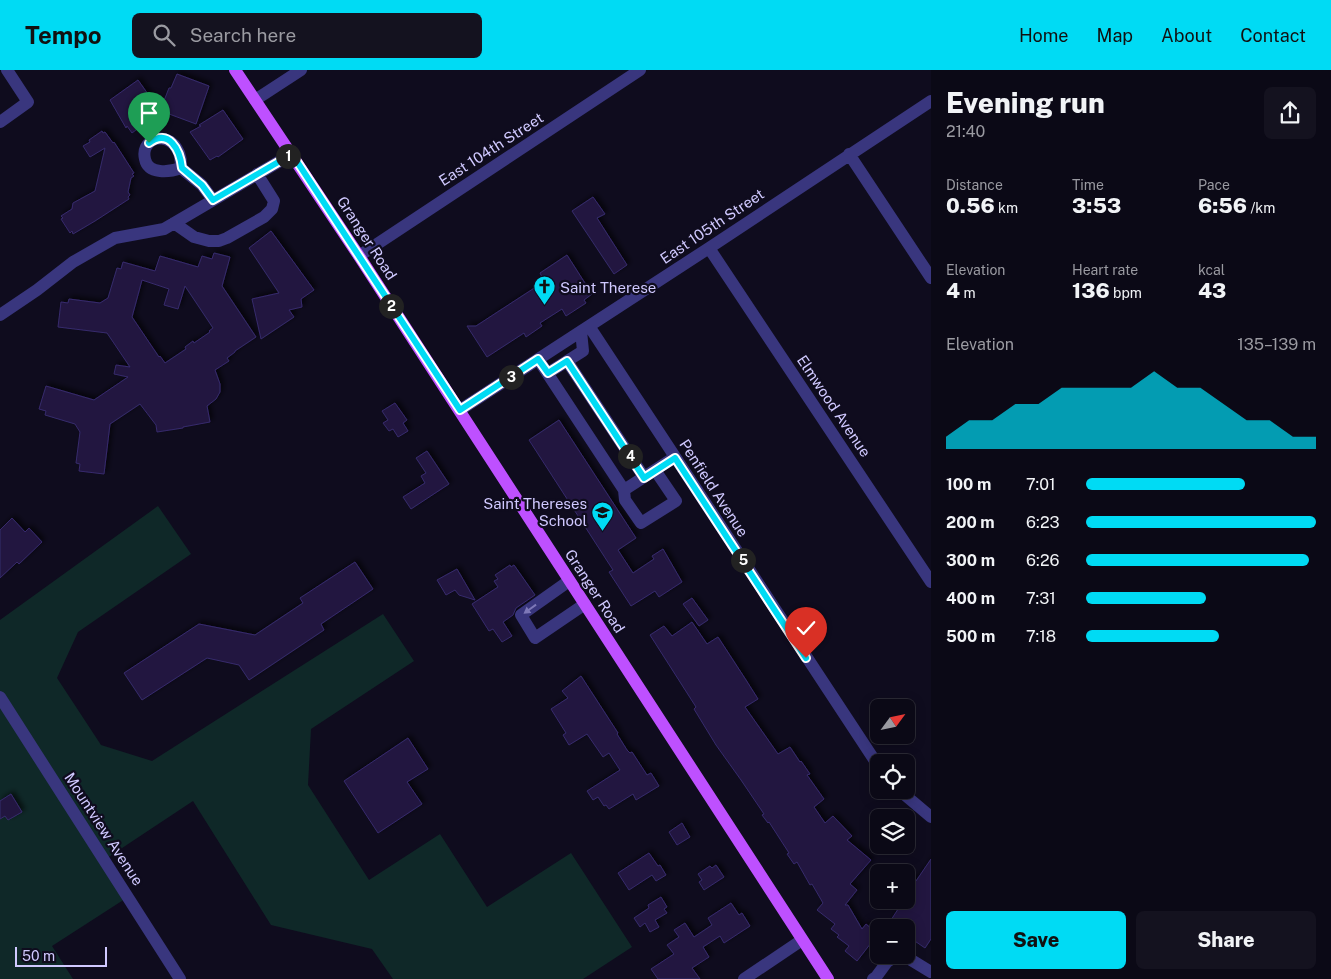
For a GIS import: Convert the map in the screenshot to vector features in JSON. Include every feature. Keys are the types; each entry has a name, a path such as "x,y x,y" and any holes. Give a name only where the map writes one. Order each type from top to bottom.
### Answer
{"main road":[{"name":"Granger Road","path":"235,70 460,410 828,979"}],"street":[{"path":"0,122 28,102 7,70"},
{"path":"255,100 301,70"},
{"name":"East 104th Street","path":"359,256 640,70"},
{"name":"East 105th Street","path":"460,410 931,101"},
{"path":"0,315 37,290 73,262 115,238 164,229 292,154"},
{"path":"849,154 931,278"},
{"path":"182,168 202,185 213,200"},
{"path":"174,223 194,237 209,241 219,241 264,217 272,210 274,202 257,174"},
{"name":"Elmwood Avenue","path":"709,248 931,582"},
{"path":"548,373 583,351 585,329"},
{"name":"Penfield Avenue","path":"585,329 675,458 870,754"},
{"path":"538,359 624,490 625,500 641,523 676,501 655,470"},
{"path":"567,361 644,478"},
{"path":"624,490 675,458"},
{"path":"569,581 521,615 535,638 585,604"},
{"name":"Mountview Avenue","path":"0,697 180,979"},
{"path":"910,799 931,817"},
{"path":"744,979 802,940"},
{"path":"915,962 931,972 927,979"},
{"path":"876,978 886,964"}],"green space":[{"path":"158,506 191,554 78,632 57,678 101,745 152,761 383,614 414,661 311,729 308,785 369,880 440,834 487,907 571,853 632,947 583,979 393,979 372,949 271,925 193,801 104,860 128,897 52,946 73,979 0,979 0,620"}],"building":[{"path":"177,74 209,86 196,124 161,111 132,133 127,126 126,128 110,100 138,80 160,111"},
{"path":"223,110 243,139 218,157 210,160 190,132"},
{"path":"102,131 114,142 134,173 132,174 134,176 131,178 128,192 130,195 129,199 73,234 72,231 70,233 61,216 72,209 73,203 95,191 105,148 90,157 83,146"},
{"path":"593,197 605,214 597,218 627,265 614,274 572,211"},
{"path":"271,231 314,290 301,299 302,307 289,310 294,317 261,339 252,299 279,293 249,248"},
{"path":"214,253 230,257 222,286 256,337 235,351 227,358 229,361 215,370 220,384 220,392 216,399 207,406 210,422 157,432 156,425 140,404 110,424 104,474 79,471 80,464 76,463 80,432 75,424 45,415 46,411 39,409 46,386 94,400 128,377 114,374 116,365 130,367 107,333 58,327 61,302 68,303 69,299 100,303 108,298 117,268 121,269 123,262 155,271 160,256 198,267 202,256 212,259","holes":["142,280 169,289 164,305 178,309 185,286 213,328 165,363 132,317"]},
{"name":"Saint Therese","path":"567,255 592,294 584,300 586,303 566,316 562,309 540,323 542,326 526,337 524,333 487,357 467,326 476,326 542,283 539,279 542,277 540,273"},
{"path":"395,403 407,420 403,423 408,431 398,437 393,429 389,431 383,423 388,420 382,411"},
{"path":"559,420 636,538 618,550 633,573 654,559 652,556 663,549 682,582 659,597 655,591 631,606 609,572 613,570 529,440"},
{"path":"427,451 449,484 411,509 403,497 425,483 421,476 426,473 416,458"},
{"path":"12,518 25,532 29,528 42,542 19,564 17,562 0,578 0,530"},
{"path":"355,562 373,589 321,624 324,630 249,680 239,665 207,658 142,700 124,673 199,624 255,635 303,603 300,598"},
{"path":"510,565 511,567 514,565 535,595 516,608 513,615 503,622 512,636 502,642 493,629 489,631 472,604 498,587 494,581 498,579 495,575"},
{"path":"457,569 475,600 459,595 455,590 446,595 437,580"},
{"path":"692,598 708,620 699,626 683,604"},
{"path":"692,622 707,644 718,637 758,699 745,707 778,754 790,747 810,774 807,775 824,799 814,807 825,823 833,816 852,836 847,840 871,860 850,884 857,890 845,905 848,905 862,929 866,924 870,927 870,944 857,961 845,951 849,946 837,937 839,935 831,929 835,924 817,910 823,903 812,884 810,885 797,862 794,864 787,854 789,853 769,822 762,815 764,814 716,745 694,709 696,707 650,635 664,626 672,636"},
{"path":"581,676 627,750 630,753 632,752 647,775 651,773 659,786 636,800 633,794 609,809 606,805 604,806 598,797 593,800 587,791 620,770 609,753 603,757 587,734 569,745 563,735 566,733 551,709 568,698 562,691"},
{"path":"408,738 428,769 407,782 422,804 378,833 344,781"},
{"path":"11,794 22,812 8,820 5,816 0,819 0,801"},
{"path":"682,823 690,837 677,845 669,832"},
{"path":"649,853 666,875 656,881 652,875 629,890 618,873"},
{"path":"931,859 931,939 925,948 915,941 915,919 892,919 898,909 915,909 916,881"},
{"path":"716,865 724,877 704,890 699,882 702,880 698,874 710,866 712,868"},
{"path":"661,897 667,907 664,909 667,913 655,920 659,927 650,932 645,923 640,927 634,918 649,908 648,905"},
{"path":"731,903 739,915 742,913 750,926 724,943 720,936 703,947 709,957 692,968 700,979 658,979 651,969 674,954 667,945 679,937 674,930 685,923 694,937 712,925 708,918"}],"place":[{"name":"Saint Therese","path":"544,306"},
{"name":"Saint Thereses School","path":"603,531"}],"route":[{"path":"149,143 155,139 163,138 174,144 181,158 182,168 202,185 213,200 292,154 460,410 538,359 548,373 567,361 644,478 675,458 806,658"}]}
